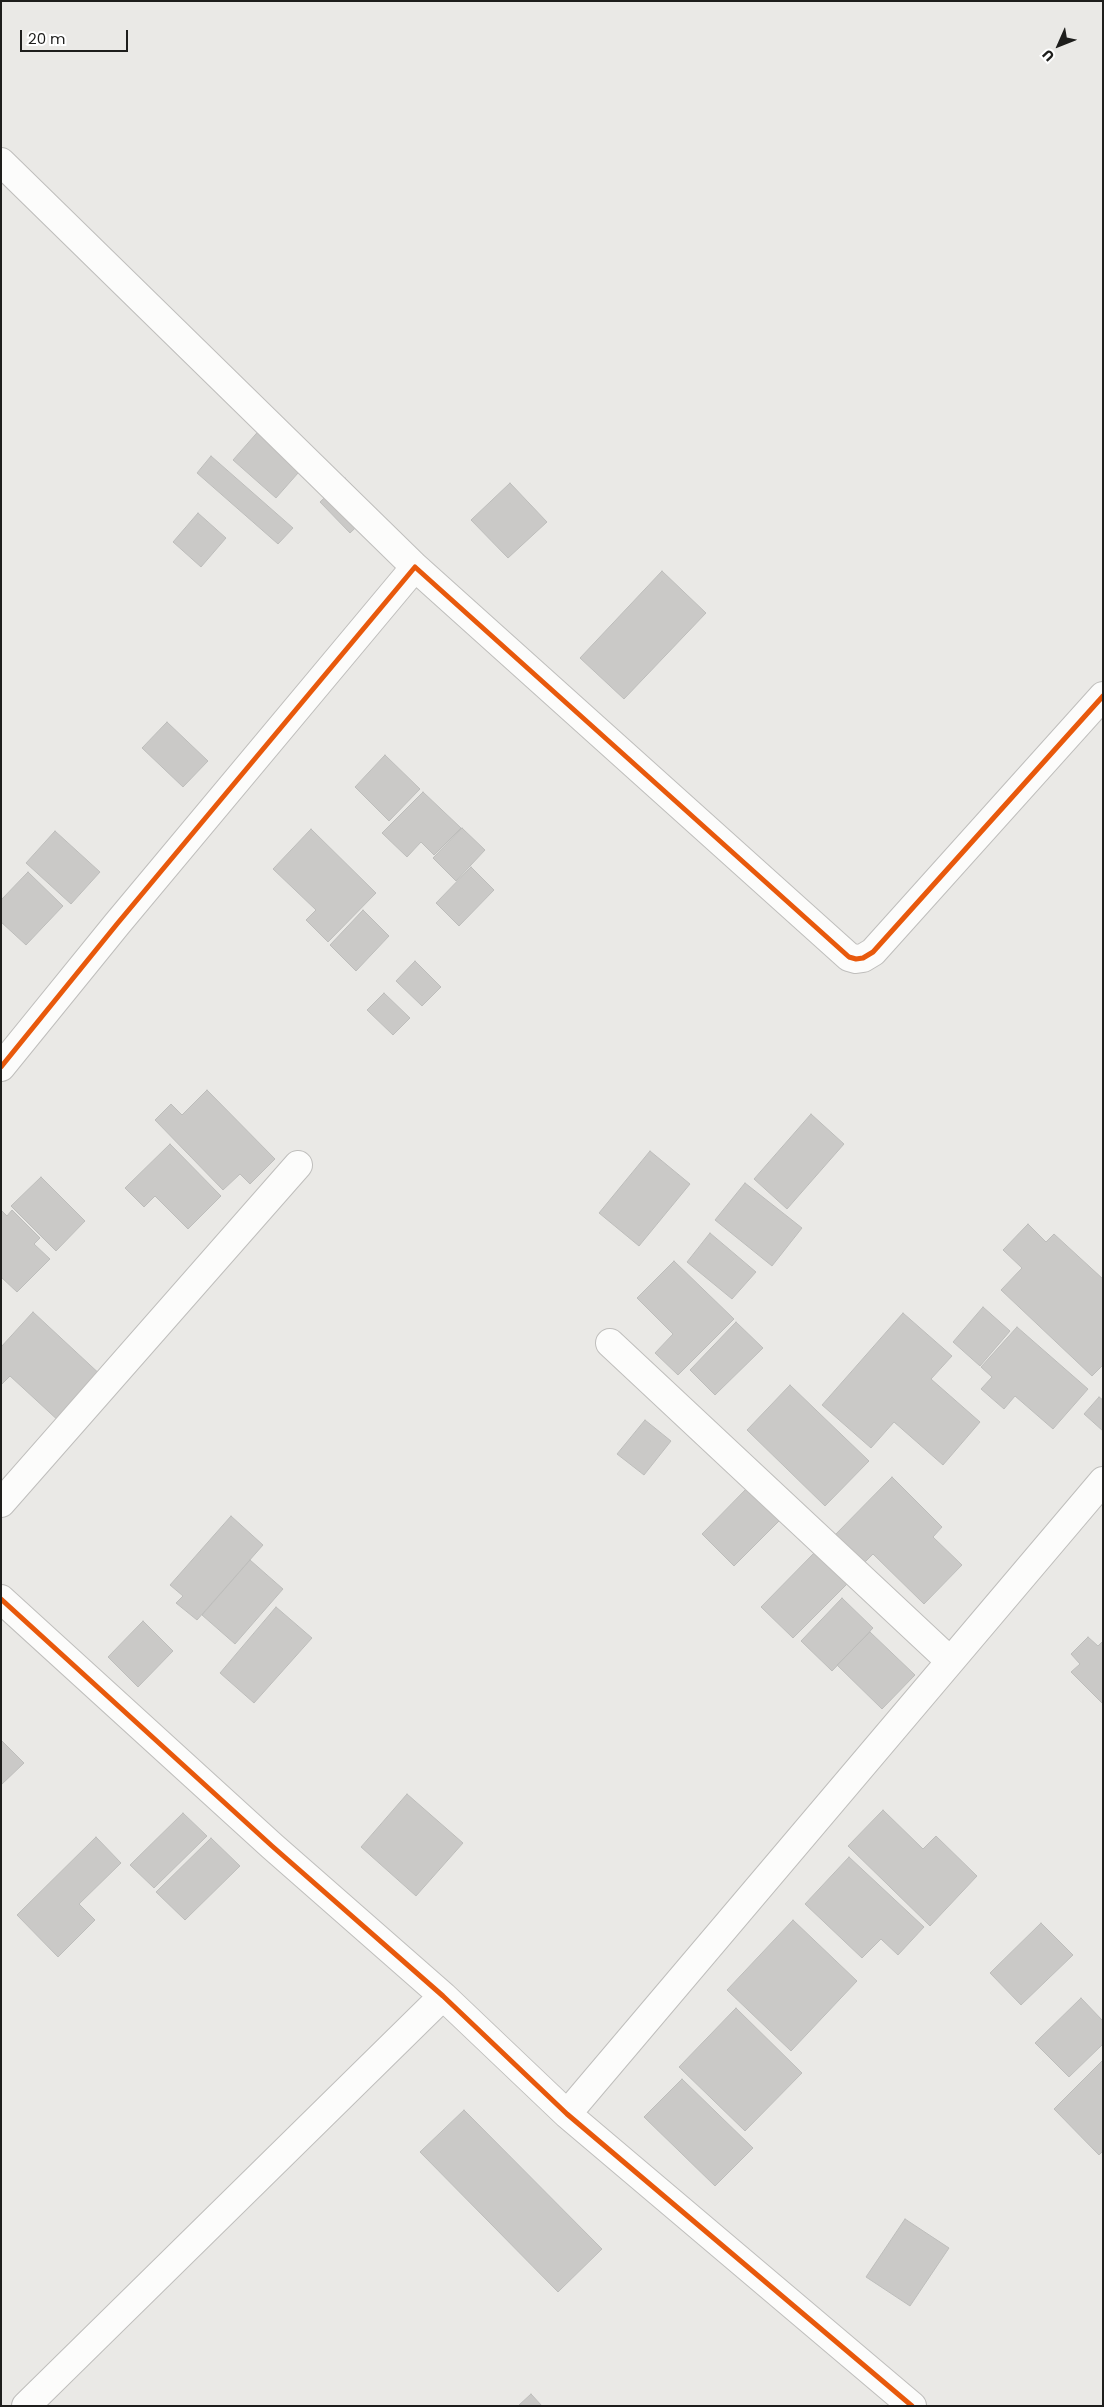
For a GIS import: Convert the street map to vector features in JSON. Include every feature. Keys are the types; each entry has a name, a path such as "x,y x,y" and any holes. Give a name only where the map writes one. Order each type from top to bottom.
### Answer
{"street":[{"path":"1,162 416,567 849,957 856,960 873,952 1103,696"},
{"path":"1,1067 117,924 416,567"},
{"path":"1,1503 298,1165"},
{"path":"610,1343 950,1661"},
{"path":"567,2114 792,1851 1103,1481"},
{"path":"1,1599 264,1840 443,1996 567,2114 912,2406"},
{"path":"26,2406 443,1996"}],"building":[{"path":"270,418 313,456 276,498 233,460"},
{"path":"211,456 293,528 278,544 197,473"},
{"path":"345,478 375,509 350,533 320,502"},
{"path":"510,483 547,522 508,558 471,520"},
{"path":"198,513 226,538 201,567 173,542"},
{"path":"662,571 706,613 624,699 580,658"},
{"path":"167,722 208,761 183,787 142,748"},
{"path":"385,755 420,789 389,821 355,787"},
{"path":"423,792 461,828 434,855 421,842 407,857 382,833"},
{"path":"462,828 485,850 456,881 433,858"},
{"path":"311,829 376,893 328,942 306,920 316,910 273,869"},
{"path":"55,831 100,872 71,904 26,863"},
{"path":"471,867 494,890 459,926 436,903"},
{"path":"28,872 63,906 26,945 1,922 1,900"},
{"path":"363,910 389,936 356,971 330,945"},
{"path":"415,961 441,987 422,1006 396,981"},
{"path":"384,993 410,1018 393,1035 367,1010"},
{"path":"207,1090 275,1159 250,1184 240,1174 223,1190 155,1120 171,1104 182,1115"},
{"path":"811,1114 844,1144 787,1209 754,1179"},
{"path":"170,1144 221,1196 188,1229 155,1196 144,1207 125,1188"},
{"path":"650,1151 690,1184 639,1246 599,1213"},
{"path":"41,1177 85,1221 56,1251 11,1206"},
{"path":"745,1183 802,1228 772,1266 715,1220"},
{"path":"1,1210 7,1216 12,1210 40,1238 34,1244 50,1259 17,1292 1,1277"},
{"path":"1028,1224 1046,1242 1054,1234 1103,1279 1103,1365 1092,1376 1001,1290 1022,1268 1003,1250"},
{"path":"710,1233 756,1272 732,1299 687,1262"},
{"path":"674,1261 734,1319 678,1375 655,1353 673,1334 637,1298"},
{"path":"983,1307 1010,1331 980,1366 953,1342"},
{"path":"33,1312 104,1378 62,1424 10,1376 1,1385 1,1347"},
{"path":"903,1313 952,1356 931,1379 980,1422 943,1465 894,1422 871,1448 822,1405"},
{"path":"736,1322 763,1348 715,1395 690,1370"},
{"path":"1017,1327 1088,1389 1053,1429 1015,1396 1004,1409 981,1389 992,1377 981,1367"},
{"path":"790,1385 869,1461 825,1506 747,1430"},
{"path":"1099,1397 1103,1400 1103,1431 1084,1414"},
{"path":"645,1420 671,1441 644,1475 617,1454"},
{"path":"892,1477 942,1527 933,1537 962,1565 924,1604 873,1554 862,1565 833,1537"},
{"path":"749,1486 782,1518 734,1566 702,1534"},
{"path":"231,1516 263,1545 197,1620 176,1603 183,1596 170,1585"},
{"path":"816,1551 848,1583 793,1638 761,1607"},
{"path":"250,1560 283,1589 235,1644 202,1615"},
{"path":"842,1598 873,1628 832,1671 801,1641"},
{"path":"276,1607 312,1638 254,1703 220,1673"},
{"path":"143,1621 173,1651 138,1687 108,1657"},
{"path":"870,1632 915,1675 882,1709 837,1665"},
{"path":"1088,1637 1098,1646 1103,1641 1103,1704 1071,1672 1080,1664 1071,1654"},
{"path":"1,1740 24,1763 1,1785"},
{"path":"407,1794 463,1843 416,1896 361,1847"},
{"path":"883,1810 923,1849 936,1836 977,1876 930,1926 848,1846"},
{"path":"183,1813 207,1836 154,1888 130,1865"},
{"path":"96,1837 121,1863 79,1904 95,1920 58,1957 17,1915"},
{"path":"211,1838 240,1866 185,1920 156,1892"},
{"path":"849,1857 924,1927 898,1955 881,1939 862,1958 805,1904"},
{"path":"793,1920 857,1981 791,2051 727,1990"},
{"path":"1041,1923 1073,1955 1021,2005 990,1973"},
{"path":"1081,1998 1103,2021 1103,2044 1069,2077 1035,2043"},
{"path":"736,2008 802,2073 745,2131 679,2067"},
{"path":"1103,2060 1103,2151 1099,2155 1054,2109"},
{"path":"682,2079 753,2148 715,2186 644,2117"},
{"path":"464,2110 602,2249 558,2292 420,2152"},
{"path":"905,2219 949,2248 910,2306 866,2277"},
{"path":"531,2394 542,2406 518,2406"}],"cycle path":[{"path":"1,1067 117,924 415,567 849,957 856,959 863,958 873,952 1103,696"},
{"path":"1,1599 272,1846 443,1996 567,2114 912,2406"}]}
